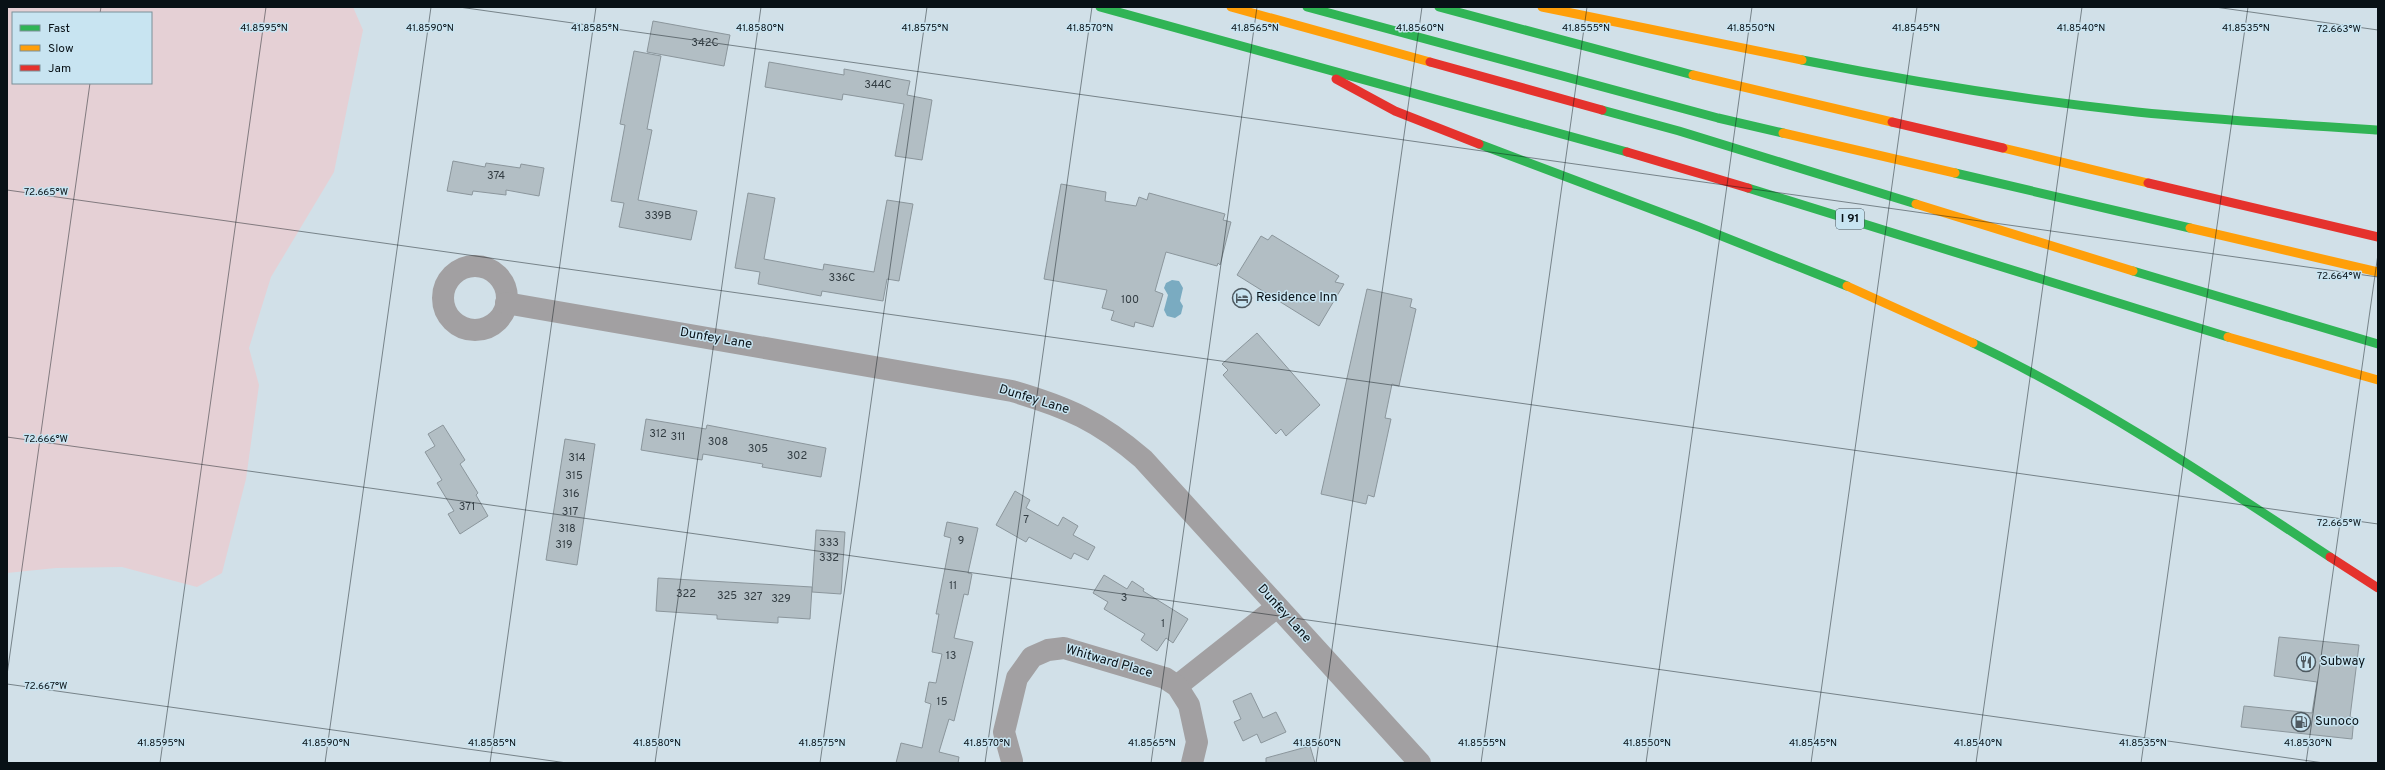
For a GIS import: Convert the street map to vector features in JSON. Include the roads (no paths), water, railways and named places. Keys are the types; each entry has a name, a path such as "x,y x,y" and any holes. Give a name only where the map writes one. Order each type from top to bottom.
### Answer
{"highway":[{"name":"I 91","path":"1100,7 1722,180 2176,321 2378,380"},
{"path":"1231,7 1686,133 2251,307 2378,344"},
{"path":"1307,7 1718,118 2378,272"},
{"path":"1439,7 1677,71 2378,237"},
{"path":"1542,7 1824,64 2060,103 2195,118 2378,130"},
{"path":"1319,67 1367,98 1395,111 1803,268 1908,312 1998,355 2076,398 2174,456 2378,588"}],"street":[{"name":"Dunfey Lane","path":"506,303 1012,391 1054,403 1104,428 1143,459 1420,763"},
{"path":"1177,686 1278,607"},
{"name":"Whitward Place","path":"1014,762 1004,732 1017,678 1032,657 1048,650 1064,648 1165,678 1177,686 1189,705 1197,742 1192,763"}],"water":[{"path":"1172,280 1179,281 1183,288 1180,301 1183,306 1181,314 1175,318 1167,316 1164,310 1168,295 1164,288 1166,283"}],"place":[{"name":"Residence Inn","path":"1242,298"},
{"name":"Subway","path":"2306,662"},
{"name":"Sunoco","path":"2301,722"}]}
